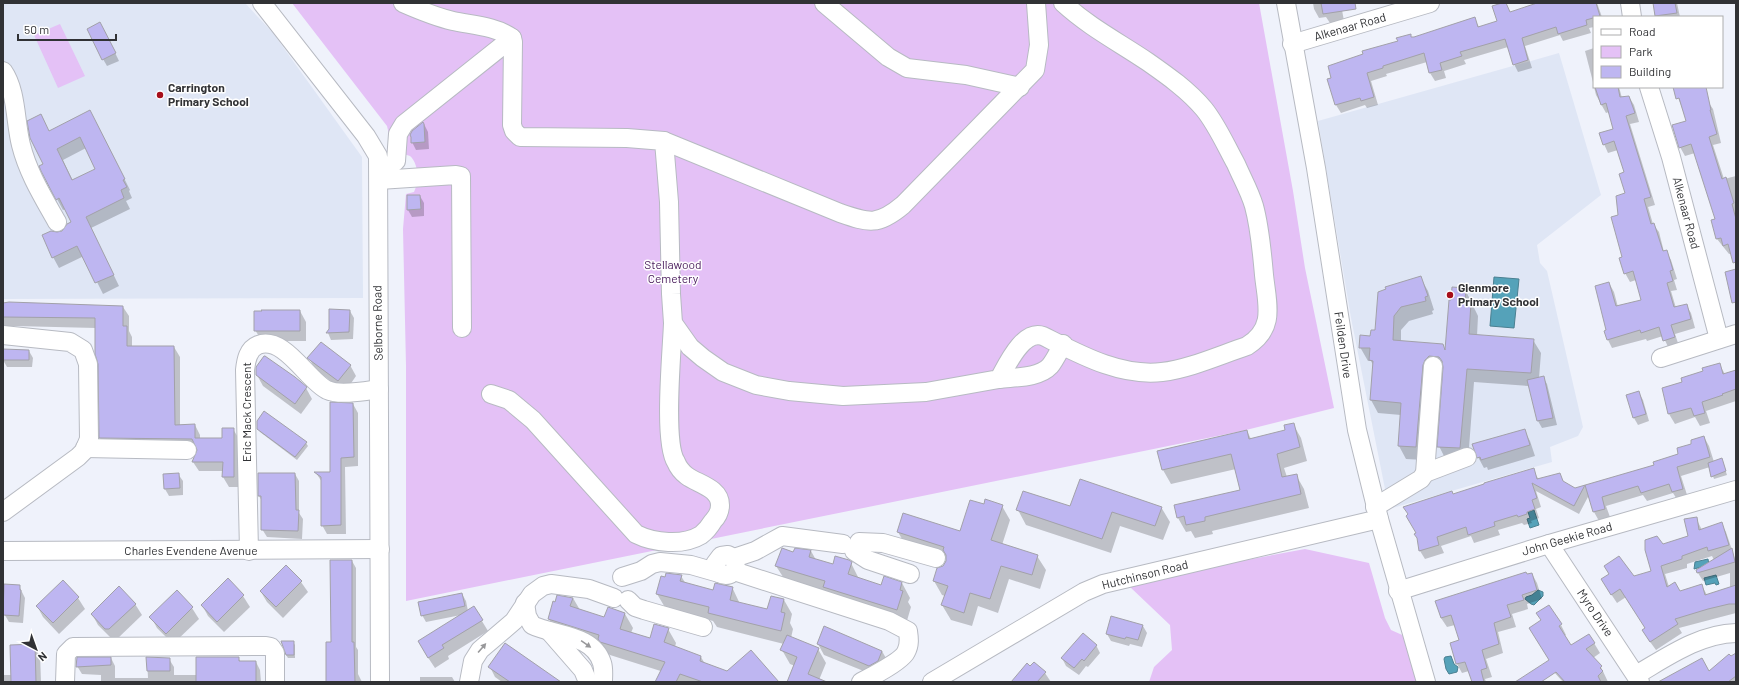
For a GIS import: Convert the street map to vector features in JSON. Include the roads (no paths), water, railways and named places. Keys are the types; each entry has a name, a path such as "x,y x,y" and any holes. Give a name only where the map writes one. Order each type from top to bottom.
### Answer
{"street":[{"name":"Selborne Road","path":"262,3 372,145 378,156 380,682"},
{"path":"403,3 420,11 502,32 512,38 512,125 514,131 520,137 627,138 664,141 832,210 862,220 873,221 892,214 903,205 953,152 1035,70 1038,60 1039,45 1036,3"},
{"path":"824,3 888,57 907,68 966,75 1020,86"},
{"path":"999,380 1021,344 1029,337 1040,334 1105,364 1148,373 1176,369 1246,346 1257,339 1265,326 1268,306 1254,206 1232,158 1211,120 1195,99 1166,75 1072,12 1064,3"},
{"name":"Feilden Drive","path":"1286,3 1292,44 1316,168 1353,409 1364,464 1398,591 1426,682"},
{"name":"Alkenaar Road","path":"1292,44 1430,3"},
{"path":"1630,3 1632,16"},
{"path":"379,173 396,161 398,134 404,124 512,38"},
{"path":"3,71 16,109 20,144 31,174 57,222"},
{"name":"Alkenaar Road","path":"1649,88 1728,336"},
{"path":"491,394 509,400 533,420 636,534 658,541 685,540 700,535 708,529 716,516 720,504 719,498 714,492 687,476 675,462 671,452 670,410 673,323 669,195 664,141"},
{"path":"379,173 461,176 462,328"},
{"path":"673,323 690,347 723,372 756,385 843,396 926,392 1027,376 1043,371 1050,365 1063,344"},
{"path":"3,335 70,342 83,350 88,364 89,438 85,448 78,457 3,512"},
{"path":"1661,358 1728,336"},
{"name":"Eric Mack Crescent","path":"249,551 245,370 247,357 251,351 260,344 267,343 275,345 288,354 318,383 328,390 343,392 379,389"},
{"path":"1425,473 1433,366"},
{"path":"85,448 187,450"},
{"name":"Hutchinson Road","path":"932,682 1084,592 1103,584 1377,513 1421,479 1425,473 1467,457"},
{"name":"John Geekie Road","path":"1398,591 1549,544 1736,490"},
{"path":"729,565 777,538 787,535 852,546 882,543 936,558"},
{"name":"Myro Drive","path":"1549,544 1638,679"},
{"path":"852,546 868,560 910,574"},
{"name":"Charles Evendene Avenue","path":"3,551 249,551 380,549"},
{"path":"469,682 473,661 480,650 514,621 525,603 537,590 551,584 589,589 626,585 652,564 660,562 691,565 729,565 889,621 908,631 910,640 906,654 878,674 861,682"},
{"path":"626,585 635,607 703,627"},
{"path":"525,603 528,620 532,626 577,639 588,645 596,652 603,665 603,682"},
{"path":"501,632 543,629 583,670 588,682"},
{"path":"1638,679 1691,644 1721,633 1736,633"},
{"path":"65,682 66,654 73,647 251,646 269,646 273,649 275,653 275,682"}],"water":[{"path":"1494,277 1519,279 1514,328 1490,326"},
{"path":"1534,510 1539,525 1530,528 1527,519 1530,518 1528,512"},
{"path":"1708,559 1709,565 1694,569 1695,562"},
{"path":"1716,575 1719,584 1716,585 1715,583 1706,585 1704,578"},
{"path":"1538,590 1543,592 1543,596 1534,605 1525,599 1526,597 1532,595"},
{"path":"1451,656 1454,664 1458,667 1457,672 1449,674 1446,669 1444,659 1445,657"}],"place":[{"name":"Carrington Primary School","path":"160,95"},
{"name":"Glenmore Primary School","path":"1450,295"}],"park label":[{"name":"Stellawood Cemetery","path":"673,272"}]}
